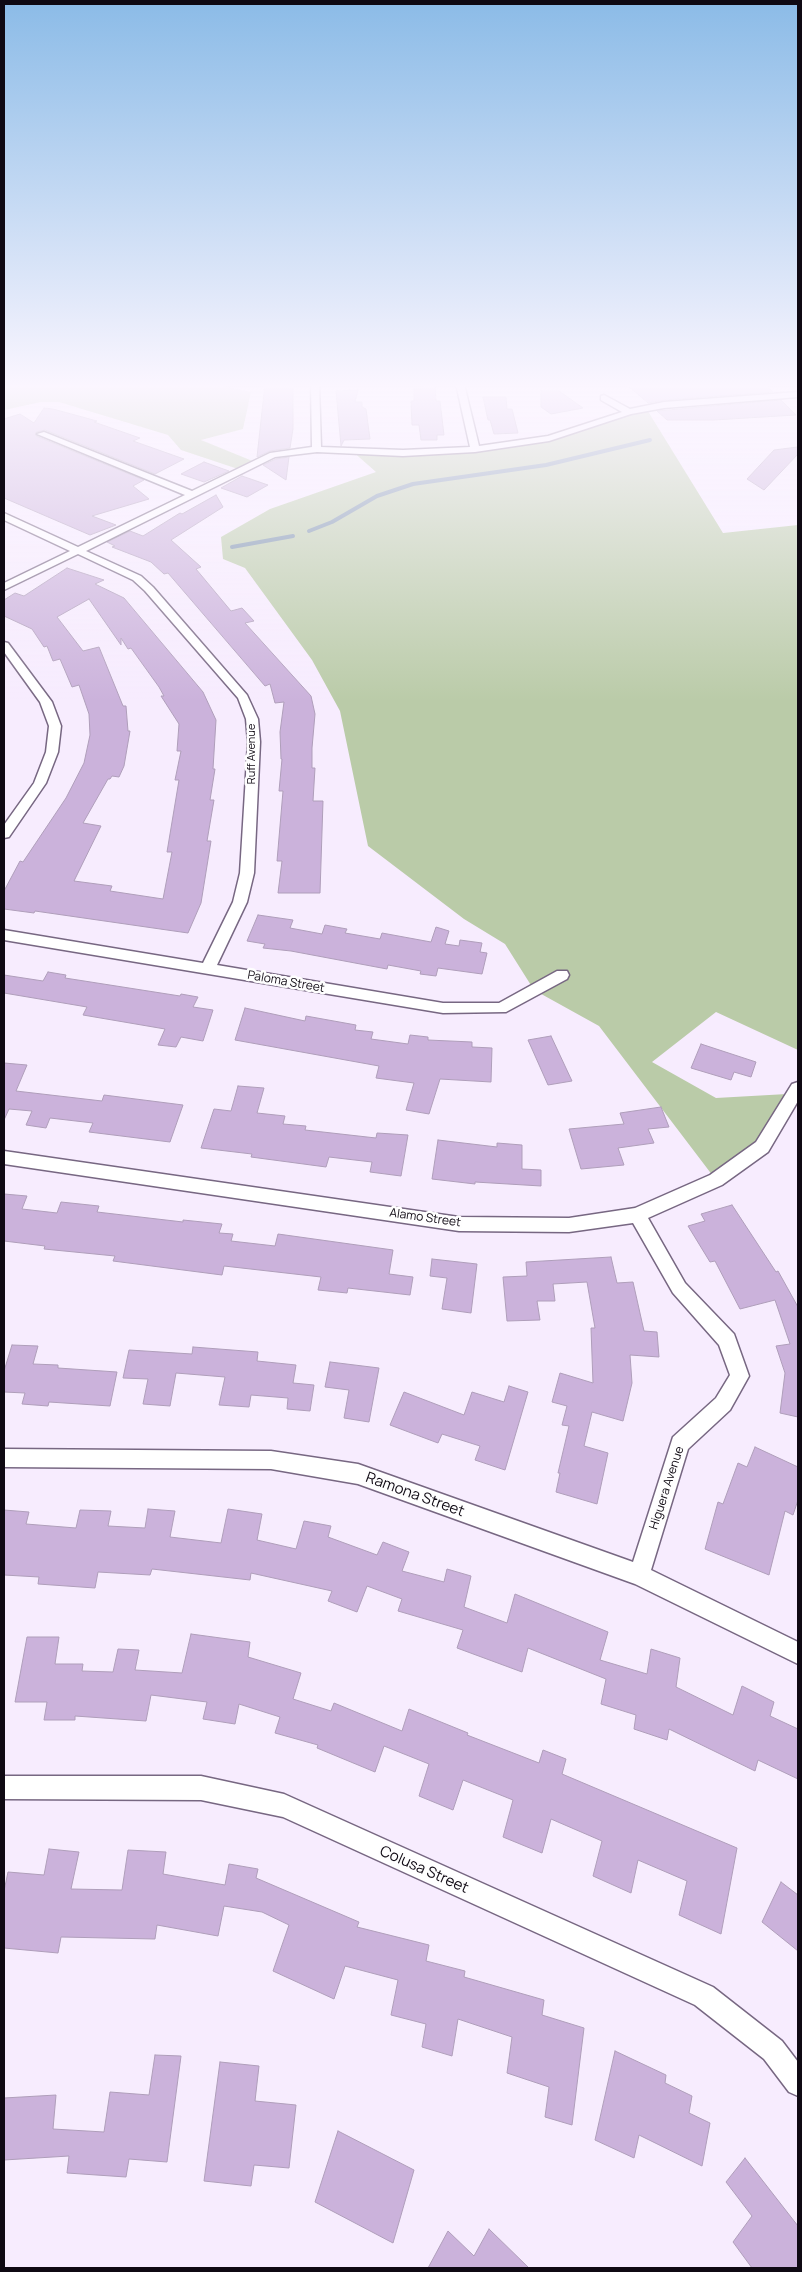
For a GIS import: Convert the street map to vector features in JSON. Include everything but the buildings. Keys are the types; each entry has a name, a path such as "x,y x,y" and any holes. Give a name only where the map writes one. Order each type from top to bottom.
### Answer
{"street":[{"path":"181,490 191,494"},
{"path":"4,587 199,490"},
{"name":"Ruff Avenue","path":"4,516 130,574 144,584 243,697 252,719 254,742 247,873 240,902 208,968"},
{"path":"4,645 46,702 54,726 52,752 40,783 4,834"},
{"name":"Paloma Street","path":"4,935 443,1008 501,1008 562,975"},
{"name":"Alamo Street","path":"4,1157 459,1224 570,1225 636,1214 716,1180 762,1147 798,1088"},
{"name":"Higuera Avenue","path":"636,1214 679,1288 727,1340 740,1376 723,1404 680,1444 639,1575"},
{"name":"Ramona Street","path":"4,1458 271,1460 358,1474 639,1575 798,1653"},
{"name":"Colusa Street","path":"4,1788 201,1788 284,1806 704,1996 773,2050 798,2083"}],"green space":[{"path":"324,490 697,490 723,533 798,525 798,1050 716,1012 652,1062 716,1098 787,1094 762,1147 716,1180 599,1026 534,990 505,944 464,919 368,846 340,711 312,660 245,568 223,559 221,537 270,509"}],"waterway":[{"path":"309,531 332,522 377,496 395,490"},
{"path":"232,547 293,536"}]}
